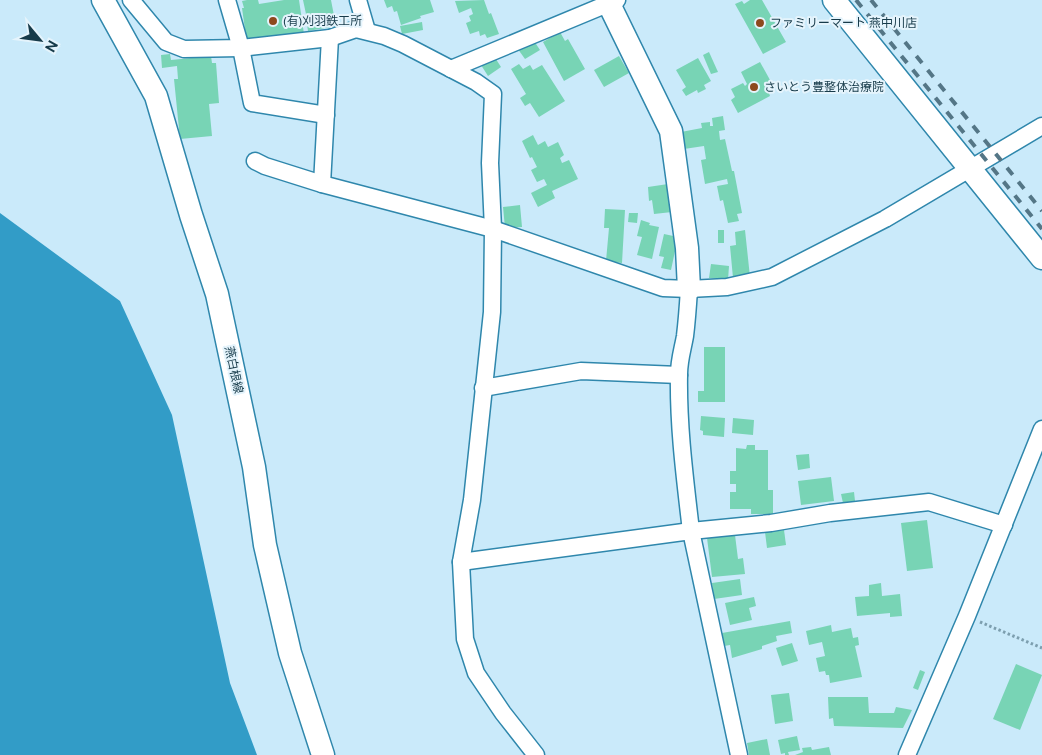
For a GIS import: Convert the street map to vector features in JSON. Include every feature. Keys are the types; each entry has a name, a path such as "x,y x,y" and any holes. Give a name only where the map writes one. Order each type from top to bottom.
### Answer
{"main road":[{"name":"燕白根線","path":"103,0 156,96 191,215 217,294 254,467 267,554 290,653 323,755"},
{"path":"834,0 1042,258"},
{"path":"612,1 672,131 687,248 689,289"}],"street":[{"path":"131,0 166,42 184,49 241,48 330,38 356,28 403,44 494,94 490,163 493,229 492,312 472,500 461,562 465,639 476,673 503,713 536,755"},
{"path":"227,0 241,48 252,103 326,115"},
{"path":"358,0 367,31"},
{"path":"451,69 612,1"},
{"path":"322,184 330,38"},
{"path":"254,160 265,166 322,184 493,229 663,288 689,289 727,287 772,276 885,219 1042,126"},
{"path":"689,289 679,375 682,438 692,532 740,755"},
{"path":"483,388 581,371 679,375"},
{"path":"907,755 967,616 1042,429"},
{"path":"461,562 771,523 830,513 929,502 1004,525"}],"path":[{"path":"967,616 1042,648"}],"water":[{"path":"0,213 120,301 172,415 230,683 257,755 0,755"}],"building":[{"name":"(有)刈羽鉄工所","path":"258,0 259,4 299,0 304,34 247,44 242,1"},
{"path":"303,0 331,0 336,26 308,31 306,18 311,17 310,13 306,14"},
{"path":"384,0 430,0 434,12 401,25 397,11 394,12 392,6 387,8"},
{"path":"484,0 499,34 487,38 485,34 480,36 479,31 470,34 466,23 471,21 469,16 473,14 471,8 459,13 455,1"},
{"name":"ファミリーマート 燕中川店","path":"750,0 762,0 786,42 763,54 735,4 742,1 744,4"},
{"path":"422,22 423,30 402,34 400,26"},
{"path":"560,32 565,41 568,39 585,69 564,81 543,42"},
{"path":"530,35 540,50 525,59 515,45"},
{"path":"709,52 718,72 711,74 703,55"},
{"path":"170,54 171,60 211,56 212,63 216,63 219,103 209,104 212,136 180,139 174,79 178,79 177,66 162,68 161,55"},
{"path":"494,56 501,67 488,76 481,65"},
{"path":"619,56 629,73 604,87 594,70"},
{"path":"698,58 711,81 704,85 706,89 698,93 697,90 686,96 682,90 686,87 676,70"},
{"name":"さいとう豊整体治療院","path":"760,62 775,89 769,93 770,96 738,113 731,100 735,97 731,89 743,83 745,86 747,84 741,72"},
{"path":"519,64 523,69 530,65 533,70 542,65 565,101 539,117 530,103 525,106 520,98 526,94 511,69"},
{"path":"723,116 725,130 719,131 720,140 725,139 732,171 734,171 742,213 737,214 739,221 728,223 723,200 720,201 717,186 728,184 727,179 705,184 701,160 706,159 704,146 684,149 681,132 702,128 701,123 710,122 710,126 713,126 712,118"},
{"path":"533,135 538,145 545,141 548,147 558,142 564,155 560,158 562,163 569,160 578,179 552,191 555,198 538,207 531,193 547,185 544,179 537,182 531,170 537,167 532,157 530,158 522,141"},
{"path":"668,184 672,212 654,214 652,200 649,201 648,187"},
{"path":"520,205 522,227 505,228 503,207"},
{"path":"605,209 625,210 622,263 606,261 609,228 604,228"},
{"path":"629,213 638,213 637,223 628,222"},
{"path":"641,220 650,223 649,225 659,227 652,259 637,255 642,237 637,236"},
{"path":"718,230 724,230 724,243 718,243"},
{"path":"745,230 750,277 733,278 730,246 736,245 735,232"},
{"path":"664,234 678,237 671,270 661,268 664,257 659,256"},
{"path":"711,264 729,266 728,280 709,278"},
{"path":"704,347 725,347 725,402 698,402 698,391 704,391"},
{"path":"701,416 725,418 724,437 703,435 703,431 700,430"},
{"path":"733,418 754,420 753,435 732,433"},
{"path":"747,445 755,445 755,450 768,450 768,490 773,490 773,514 751,514 751,509 730,509 730,492 736,492 736,484 730,484 730,471 736,471 736,448 746,449"},
{"path":"809,454 810,468 798,470 796,455"},
{"path":"831,477 834,501 801,505 798,481"},
{"path":"854,492 855,501 843,503 841,494"},
{"path":"927,520 933,568 907,571 901,523"},
{"path":"784,530 786,545 767,548 765,532"},
{"path":"735,535 738,559 743,558 745,574 712,577 707,538"},
{"path":"740,579 742,595 714,599 712,583"},
{"path":"881,583 882,596 900,594 902,616 890,617 890,613 857,616 855,597 869,596 869,585"},
{"path":"754,597 756,606 749,608 752,620 730,625 725,603"},
{"path":"790,621 792,633 776,636 777,641 762,646 762,649 732,658 730,645 724,646 722,633"},
{"path":"831,625 832,632 851,628 853,638 858,637 859,645 855,646 862,677 830,683 829,675 826,675 825,671 819,672 816,658 825,656 822,642 809,645 806,631"},
{"path":"792,643 798,661 782,666 776,648"},
{"path":"1016,664 1042,675 1020,730 993,719"},
{"path":"920,670 925,672 918,690 913,688"},
{"path":"789,693 793,721 775,724 771,695"},
{"path":"828,697 868,697 869,713 894,713 896,707 912,710 903,728 834,726 833,718 829,719"},
{"path":"797,736 800,750 788,752 789,755 781,754 778,740"},
{"path":"767,739 770,755 749,755 747,743"},
{"path":"811,747 812,750 829,747 831,755 795,755 803,752 802,748"}],"railway":[{"path":"856,0 1042,229"},
{"path":"871,0 1042,211"}],"place":[{"name":"(有)刈羽鉄工所","path":"273,21"},
{"name":"ファミリーマート 燕中川店","path":"760,23"},
{"name":"さいとう豊整体治療院","path":"754,87"}]}
